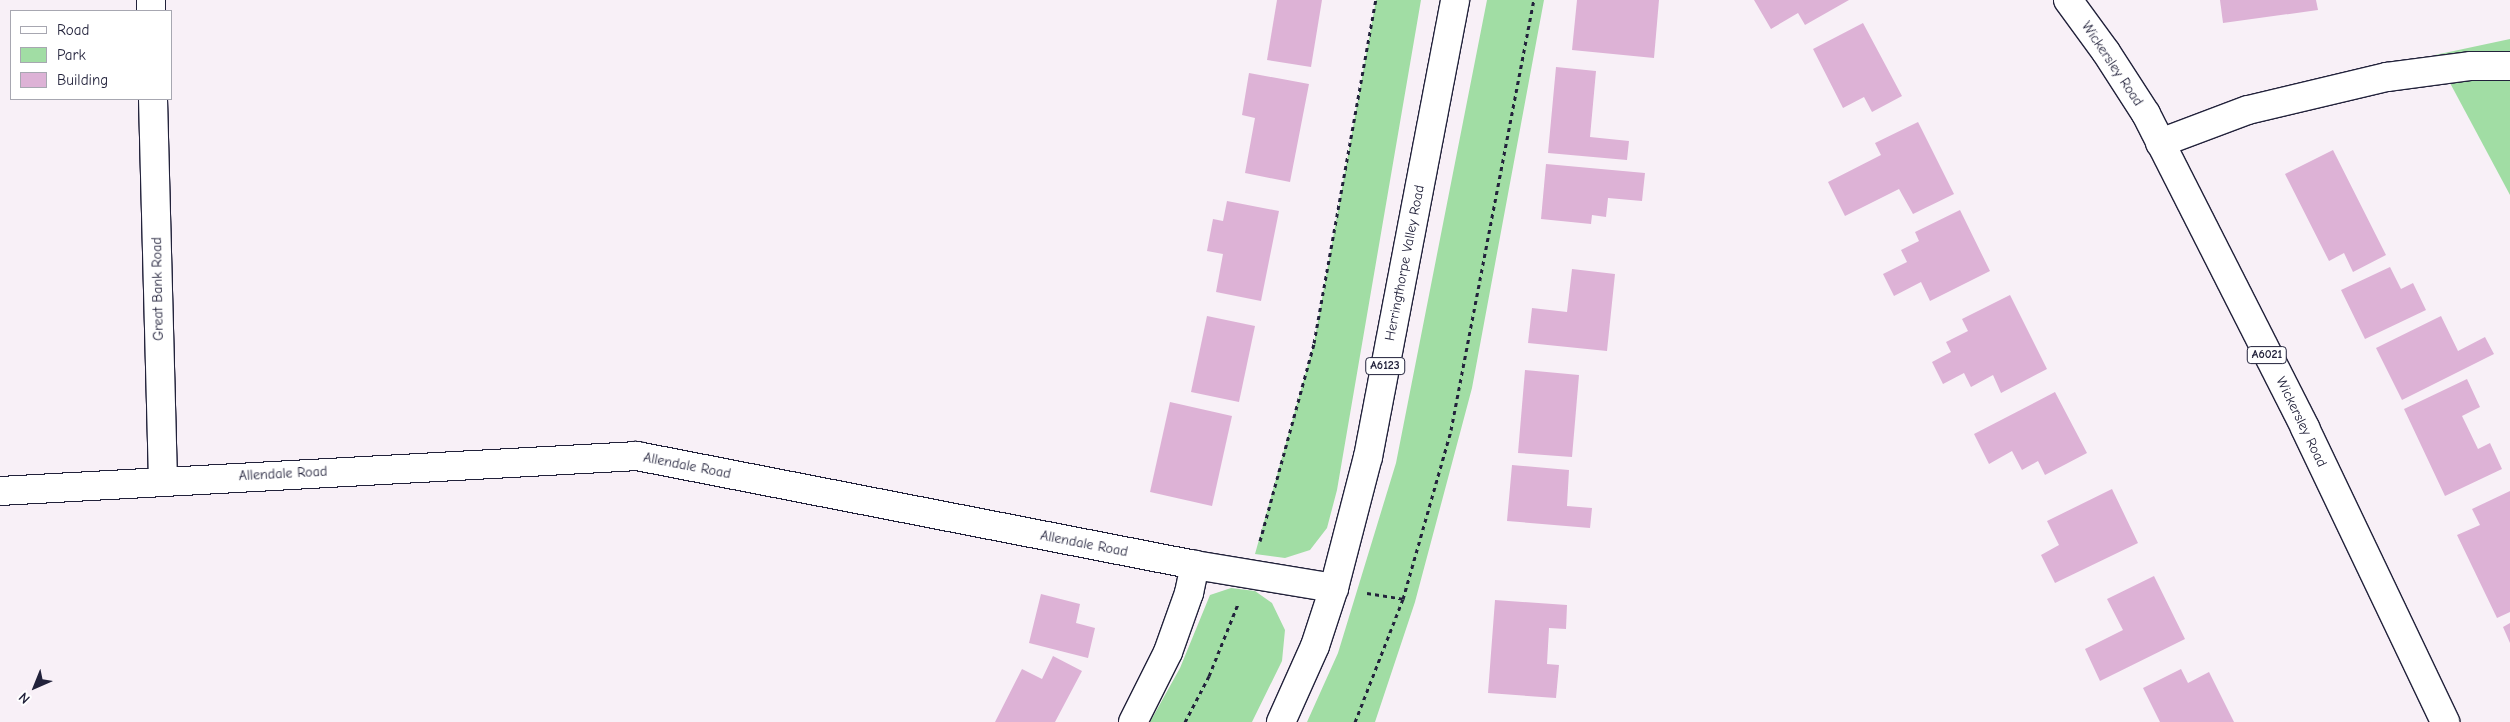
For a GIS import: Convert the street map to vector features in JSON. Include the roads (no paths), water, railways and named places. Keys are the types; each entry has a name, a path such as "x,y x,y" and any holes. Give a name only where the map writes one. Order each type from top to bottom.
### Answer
{"street":[{"name":"Herringthorpe Valley Road","path":"1281,722 1314,646 1334,588 1368,457 1455,0"},
{"name":"Wickersley Road","path":"2068,0 2106,52 2160,143 2305,428 2445,722"},
{"path":"2160,143 2248,110 2387,76 2471,66 2510,66"},
{"name":"Great Bank Road","path":"154,100 163,480"},
{"name":"Allendale Road","path":"0,491 163,480 637,456 1195,565 1334,588"},
{"path":"1134,722 1168,652 1189,593 1195,565"}]}
